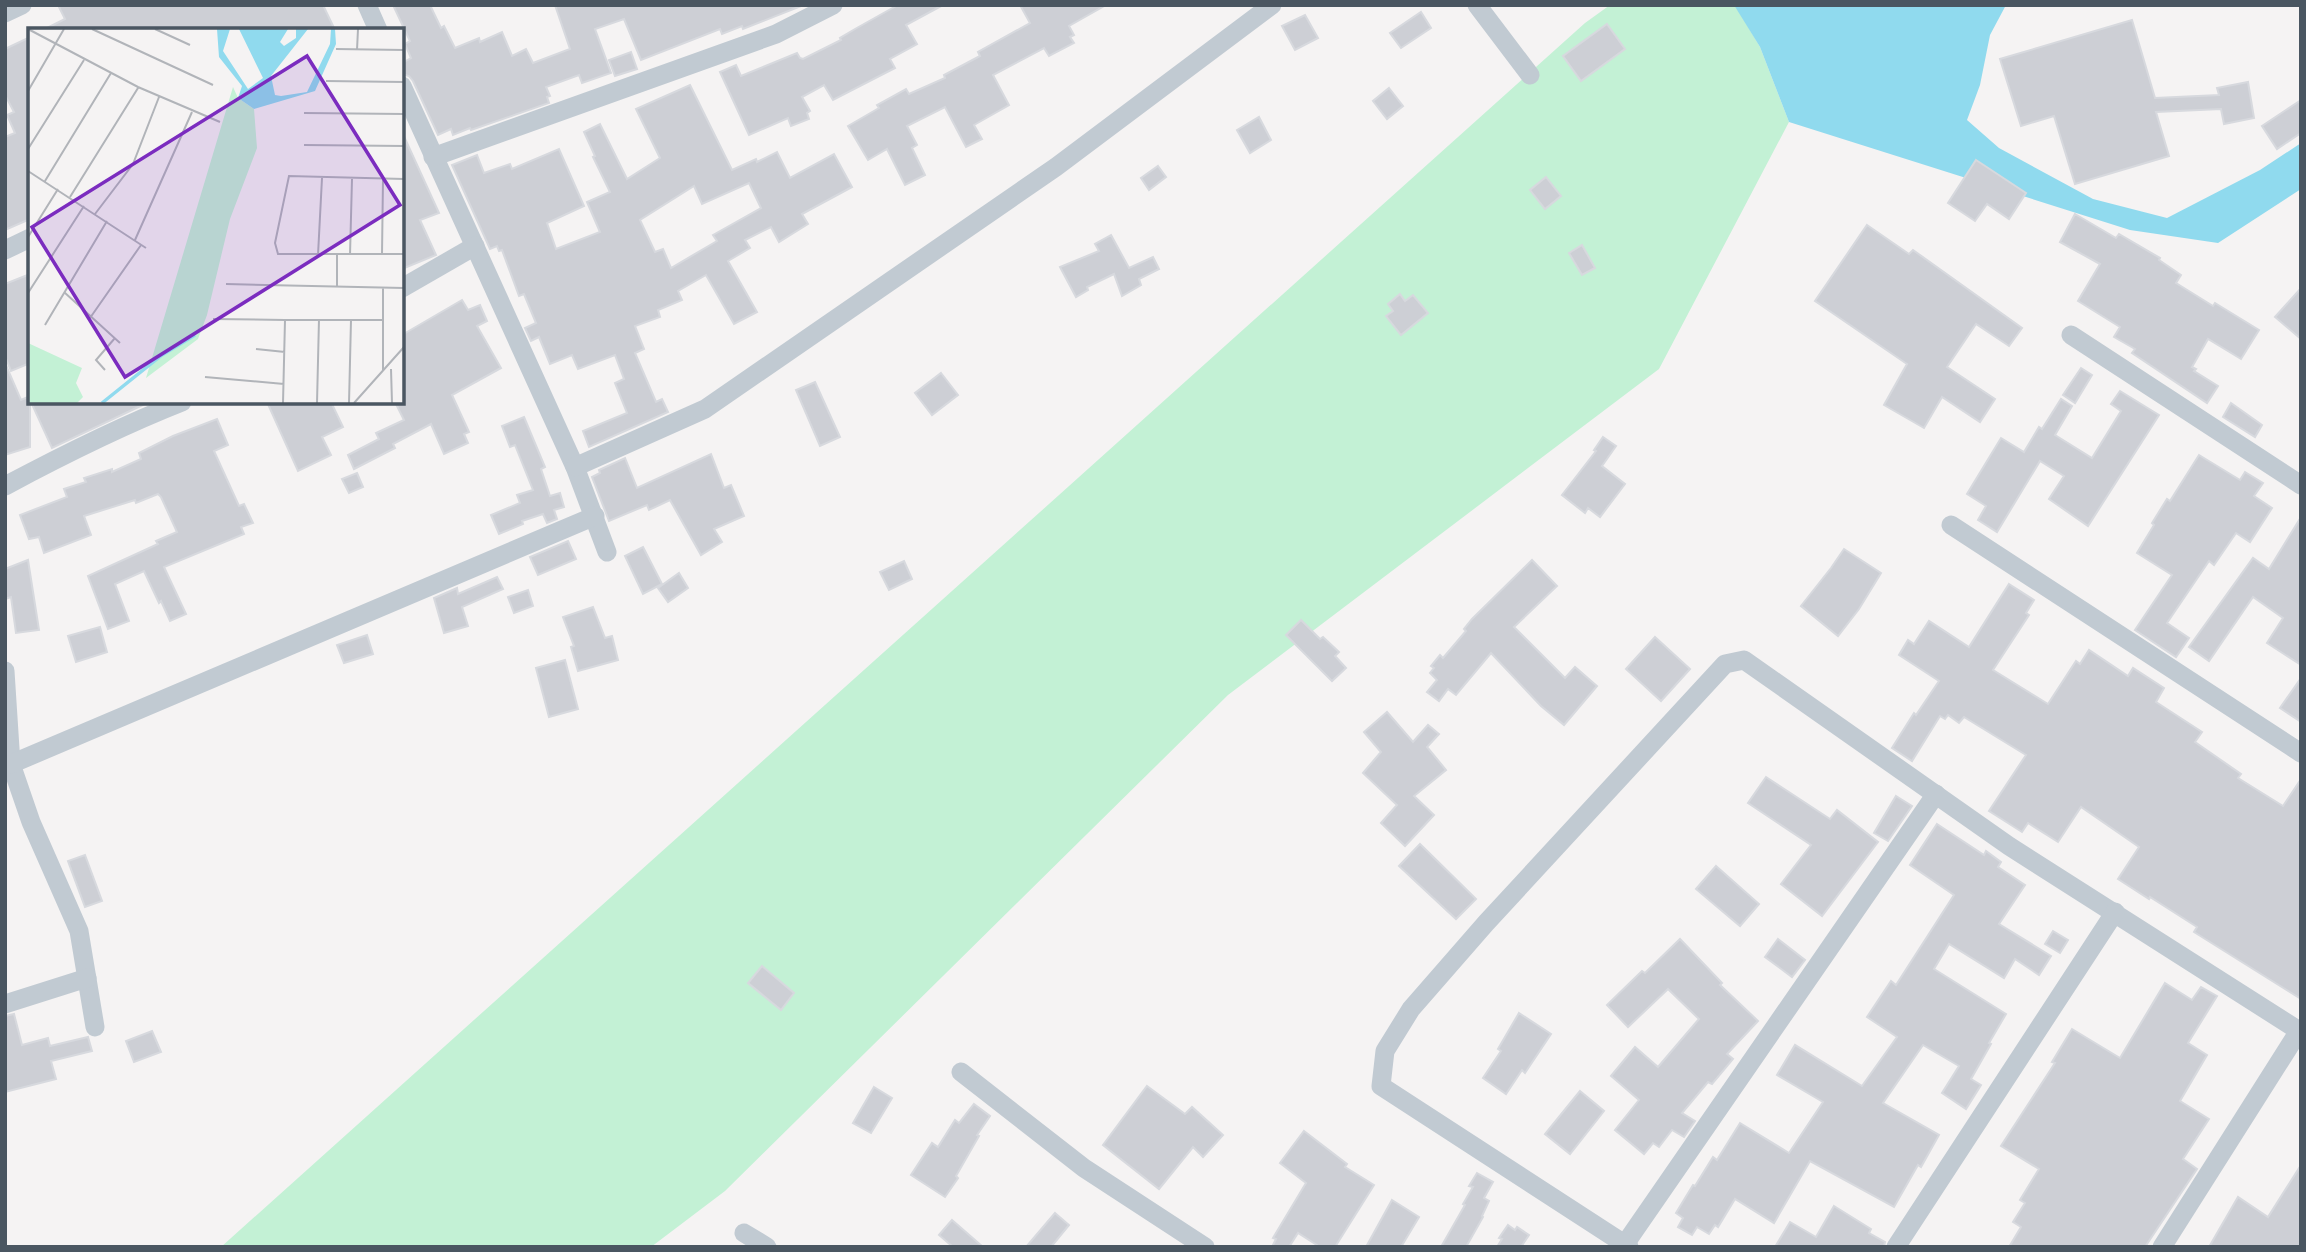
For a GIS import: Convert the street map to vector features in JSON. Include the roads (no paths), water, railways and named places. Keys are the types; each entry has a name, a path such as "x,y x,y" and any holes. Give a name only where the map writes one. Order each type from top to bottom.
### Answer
{"street":[{"path":"5,13 22,5"},
{"path":"367,5 377,28"},
{"path":"433,157 776,34 833,5"},
{"path":"575,467 705,409 1056,167 1272,5"},
{"path":"1478,5 1530,75"},
{"path":"404,91 575,467 607,552"},
{"path":"5,250 28,239"},
{"path":"404,287 475,246"},
{"path":"2071,335 2301,485"},
{"path":"5,486 70,451 177,404"},
{"path":"11,764 595,516"},
{"path":"1951,525 2301,753"},
{"path":"1936,794 1627,1245 1381,1086 1385,1051 1411,1009 1486,923 1725,663 1744,660 1936,794 2009,845 2300,1031 2162,1247"},
{"path":"5,671 11,764 31,822 79,931 95,1027"},
{"path":"1896,1247 2115,912"},
{"path":"5,1004 87,978"},
{"path":"961,1072 1084,1168 1205,1247"},
{"path":"744,1233 766,1247"}],"water":[{"path":"1734,5 2006,5 1990,35 1980,85 1967,120 1999,148 2093,199 2167,218 2260,170 2301,143 2301,189 2218,243 2130,230 1789,122 1760,47"}]}
